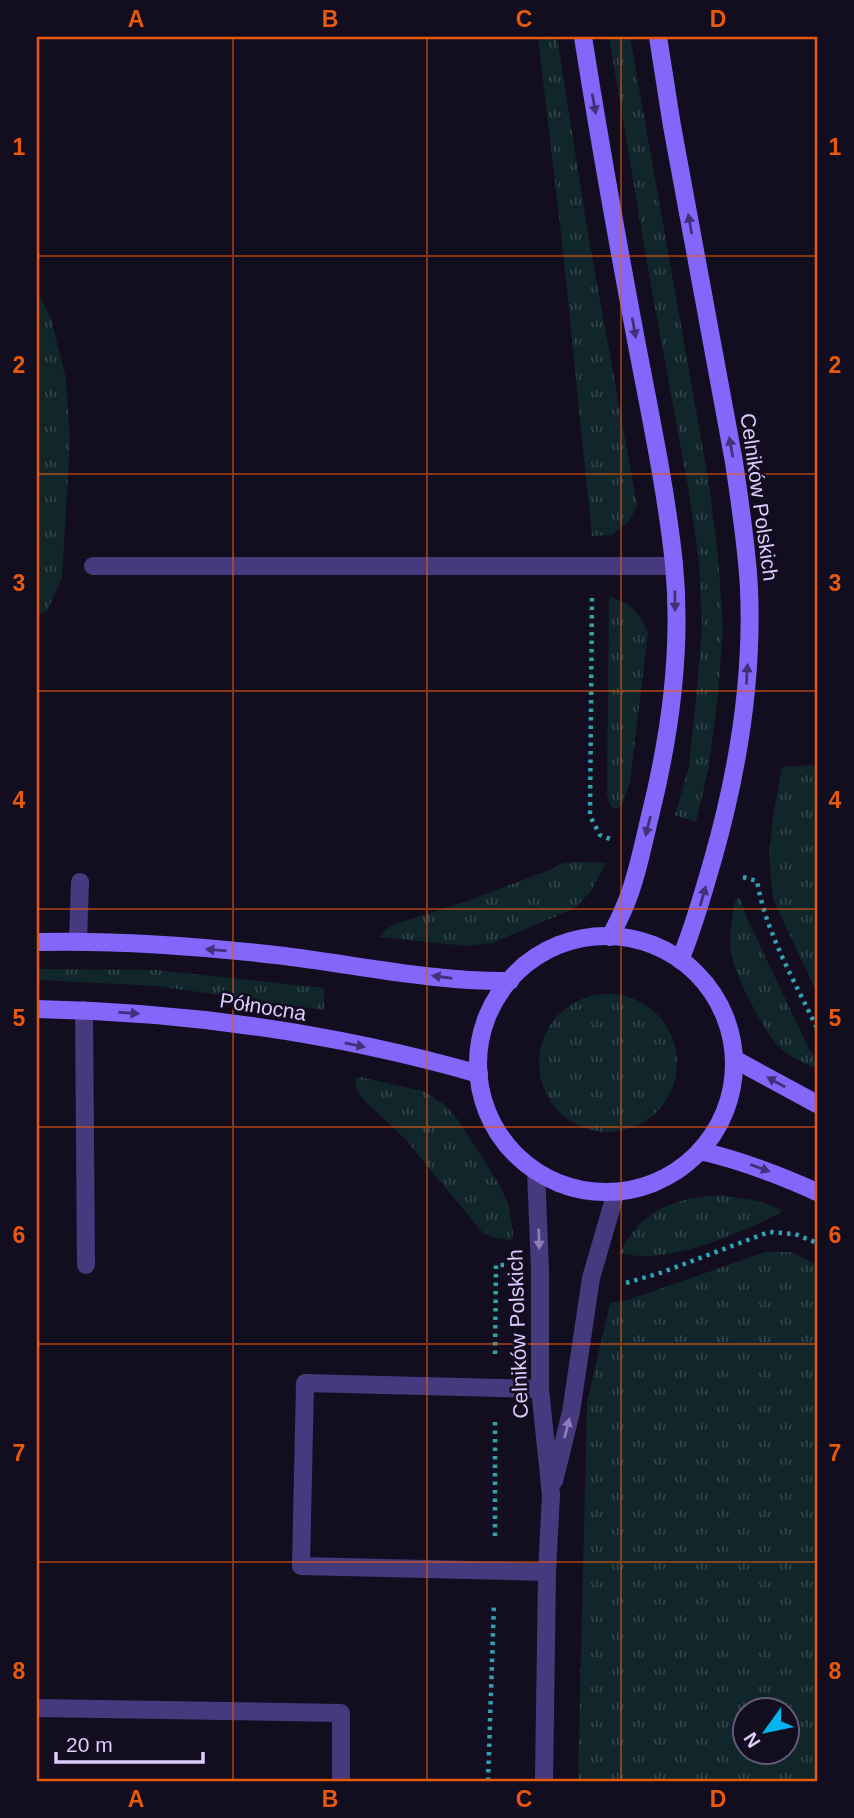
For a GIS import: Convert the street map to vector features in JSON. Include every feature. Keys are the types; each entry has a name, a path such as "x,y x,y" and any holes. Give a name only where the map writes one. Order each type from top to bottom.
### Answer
{"street":[{"path":"583,37 661,472 674,566 676,642 668,731 642,848 625,907 610,937"},
{"name":"Celników Polskich","path":"658,37 738,486 749,589 747,685 737,759 711,867 694,925 680,960"},
{"path":"93,566 674,566"},
{"path":"78,941 80,882"},
{"path":"610,937 640,941 680,960 705,983 722,1011 732,1043 734,1059 731,1093 720,1124 689,1162 662,1180 647,1185 616,1192 600,1192 566,1186 536,1171 523,1161 492,1122 479,1074 485,1025 499,995 520,969 533,959 562,944 578,940 610,937"},
{"path":"37,942 78,941 276,955 476,982 510,981"},
{"name":"Północna","path":"37,1009 186,1018 266,1029 347,1043 479,1074"},
{"path":"85,1010 86,1265"},
{"path":"734,1059 817,1104"},
{"path":"700,1151 770,1171 817,1192"},
{"name":"Celników Polskich","path":"536,1171 540,1270 540,1389 551,1495 547,1572 544,1781"},
{"name":"Celników Polskich","path":"551,1495 571,1412 591,1278 616,1192"},
{"path":"540,1389 305,1383 301,1566 547,1572"},
{"path":"37,1708 341,1713 341,1781"}],"path":[{"path":"592,567 590,816 600,835 616,841"},
{"path":"738,875 757,881 761,903 777,943 817,1028"},
{"path":"619,1282 629,1283 769,1232 795,1234 817,1243"},
{"path":"488,1781 496,1571 496,1265 518,1266"}],"green space":[{"path":"538,37 557,37 588,234 637,505 630,520 612,535 592,536"},
{"path":"609,37 630,37 709,484 718,556 723,627 718,694 709,766 696,822 675,815 689,766 697,688 702,627 699,560"},
{"path":"37,291 51,319 66,379 70,441 62,578 47,611 37,616"},
{"path":"609,596 633,609 648,633 630,782 622,805 615,809 610,805 607,794"},
{"path":"817,765 817,993 773,899 769,855 782,767"},
{"path":"606,863 591,891 574,909 492,943 468,946 379,937 397,923 467,901 560,864"},
{"path":"736,898 740,898 809,1049 817,1060 817,1069 780,1048 758,1016 744,988 731,952 731,925"},
{"path":"37,969 157,970 324,988 324,1010 157,986 37,980"},
{"path":"608,994 634,999 657,1014 672,1037 677,1063 672,1089 657,1112 634,1127 608,1132 582,1127 559,1112 544,1089 539,1063 544,1037 559,1014 582,999"},
{"path":"360,1077 423,1091 445,1105 459,1121 500,1186 508,1203 512,1240 483,1233 404,1138 363,1099 357,1091 355,1079"},
{"path":"721,1195 759,1201 783,1210 747,1229 694,1248 659,1255 620,1253 638,1226 661,1209 689,1199"},
{"path":"765,1252 791,1252 817,1265 817,1781 578,1781 587,1403 610,1303 631,1299"}]}
